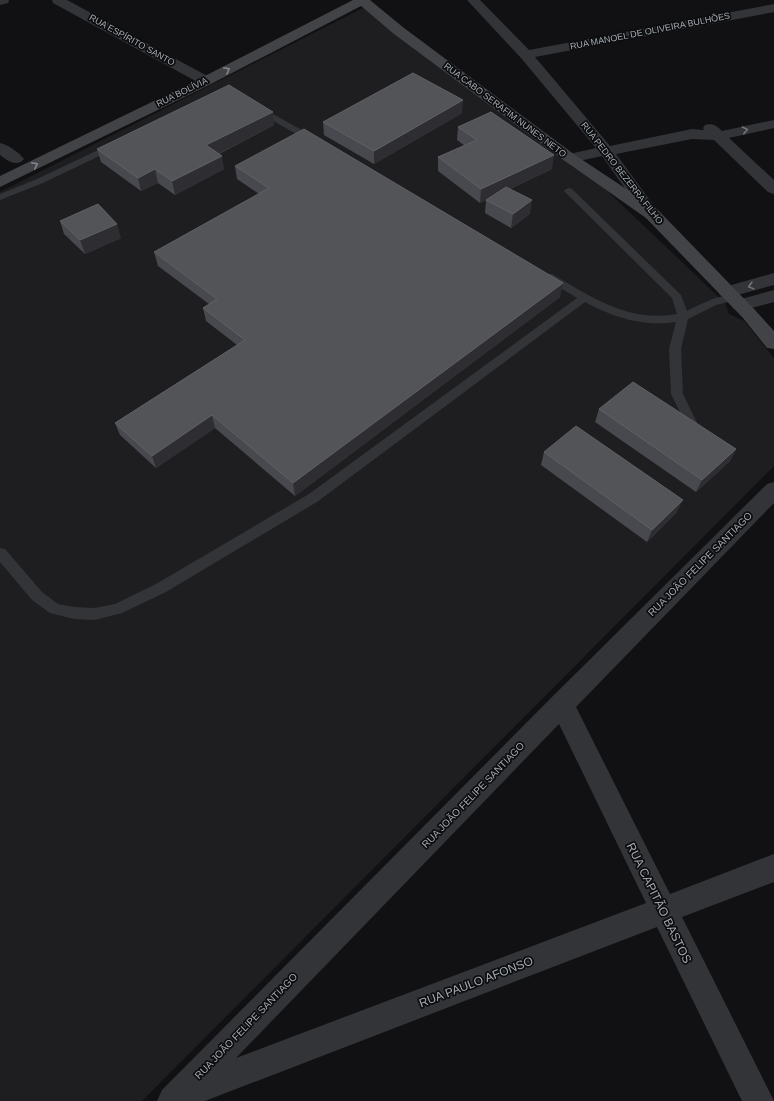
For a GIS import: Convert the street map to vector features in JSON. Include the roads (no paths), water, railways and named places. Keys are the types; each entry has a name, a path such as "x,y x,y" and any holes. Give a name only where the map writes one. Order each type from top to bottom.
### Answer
{"street":[{"name":"RUA ESPÍRITO SANTO","path":"58,0 206,81"},
{"name":"RUA BOLÍVIA","path":"179,79 344,0"},
{"name":"RUA BOLÍVIA","path":"0,182 206,81 363,0"},
{"name":"RUA CABO SERAFIM NUNES NETO","path":"363,0 399,31 570,158 652,214"},
{"name":"RUA PEDRO BEZERRA FILHO","path":"473,0 526,55 606,151 652,214 738,302 774,343"},
{"name":"RUA MANOEL DE OLIVEIRA BULHÕES","path":"526,55 774,8"},
{"path":"133,102 146,110"},
{"path":"713,131 774,112"},
{"path":"570,158 692,134 774,124"},
{"path":"713,131 768,175 774,189"},
{"path":"0,148 23,155 0,166"},
{"path":"738,302 774,279"},
{"path":"738,302 774,296"},
{"path":"738,302 774,323"},
{"name":"RUA JOÃO FELIPE SANTIAGO","path":"176,1098 774,490"},
{"name":"RUA CAPITÃO BASTOS","path":"562,704 758,1101"},
{"name":"RUA PAULO AFONSO","path":"176,1098 774,868"}],"lane":[{"path":"250,104 318,143"},
{"path":"0,197 40,181 124,141"},
{"path":"569,191 677,297 683,316 675,349 678,394 698,438"},
{"path":"537,270 606,309 634,319 665,321 683,316 712,304 738,302"},
{"path":"0,553 37,596 54,609 74,613 95,614 117,609 161,588 313,498 585,297"}]}
